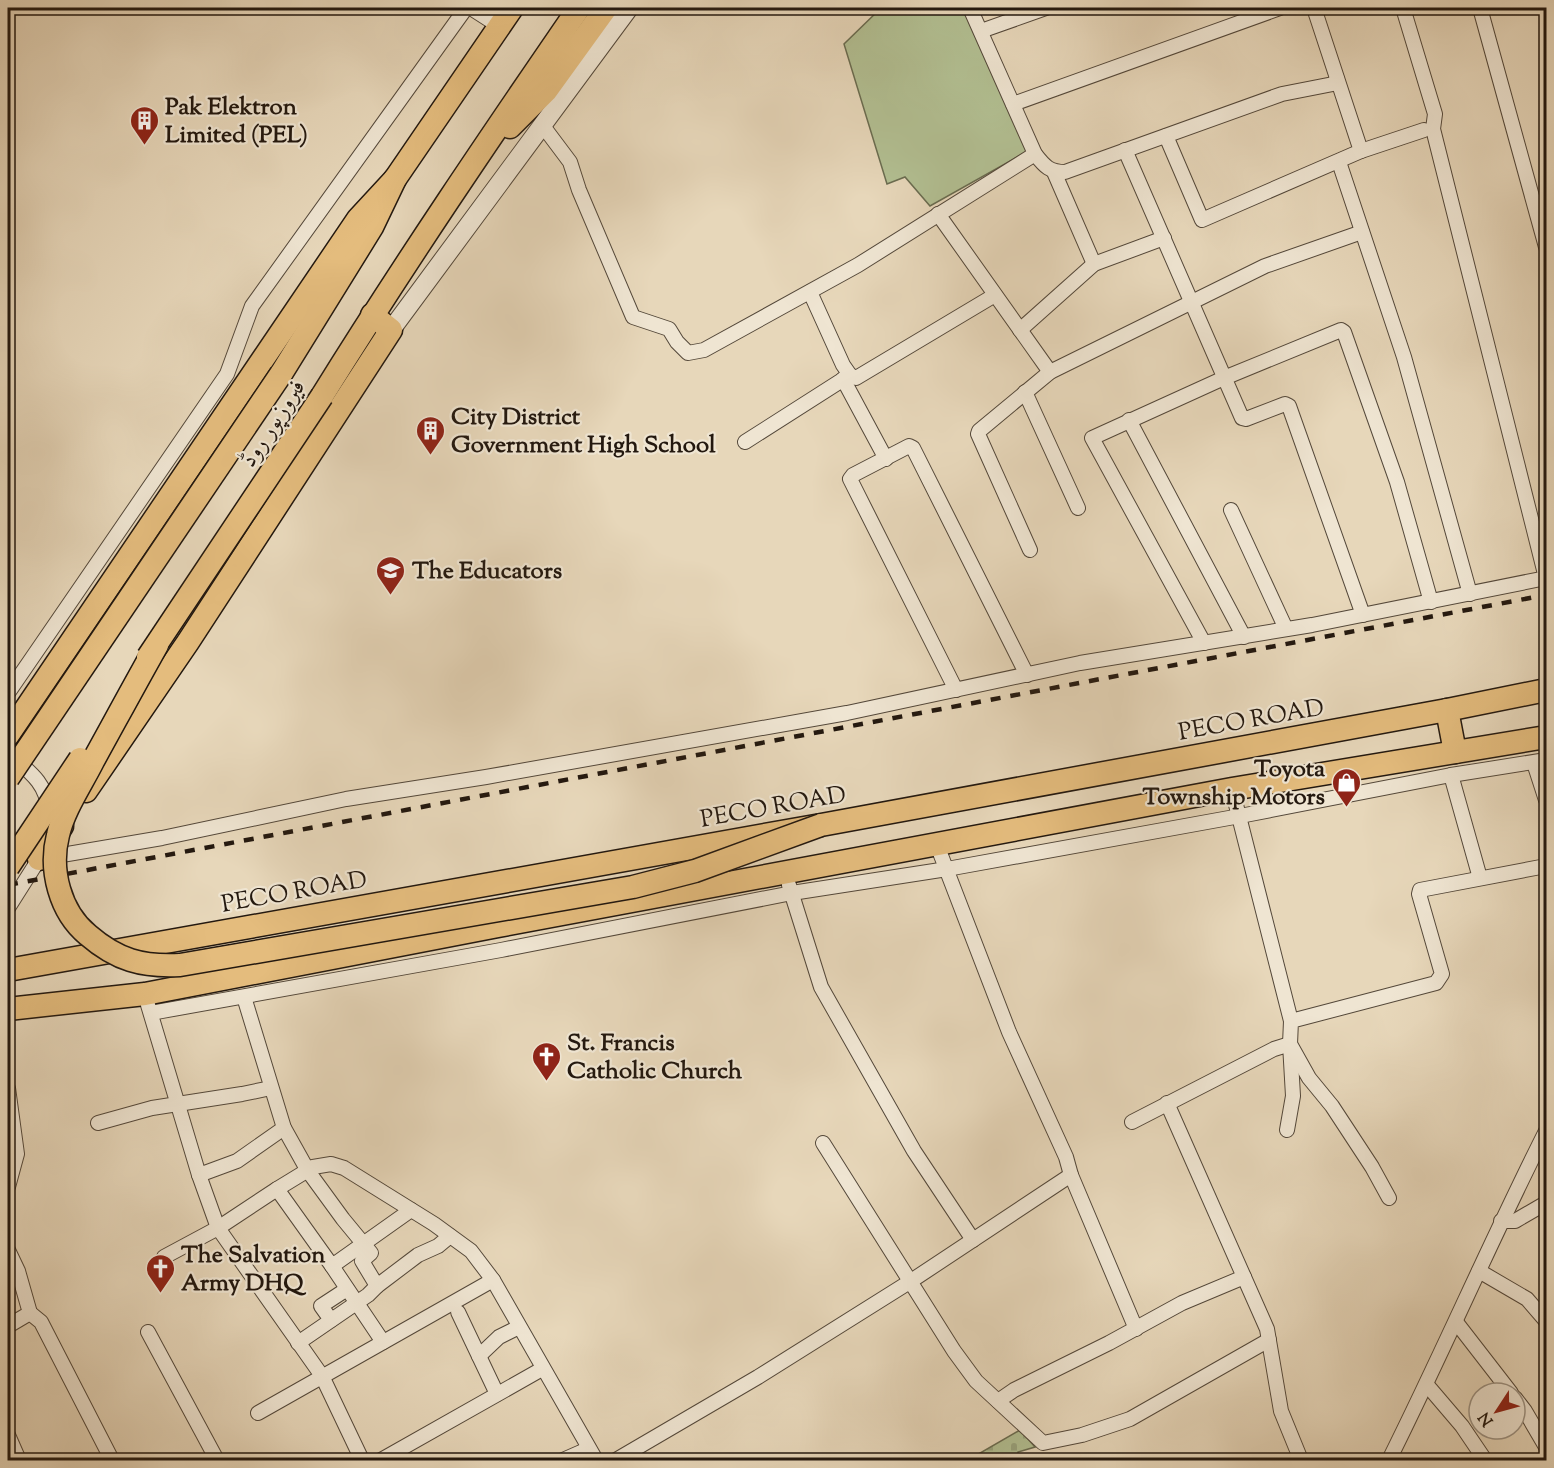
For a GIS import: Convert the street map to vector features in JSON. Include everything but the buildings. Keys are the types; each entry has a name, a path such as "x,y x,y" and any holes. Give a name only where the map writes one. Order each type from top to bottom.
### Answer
{"main road":[{"name":"فیروزپور روڈ","path":"8,867 322,396 372,315 471,166 579,8"},
{"path":"471,166 546,91 606,8"},
{"path":"8,735 358,219 395,179 506,17"},
{"name":"فیروزپور روڈ","path":"8,778 281,374 372,226 395,179"},
{"path":"39,860 188,642 391,330 372,315"},
{"path":"157,645 70,803 58,835 54,859 57,886 69,912 83,931 101,946 128,960 155,966 180,965 633,887 694,871 820,825"},
{"name":"PECO ROAD","path":"8,970 820,825 1546,690"},
{"path":"1447,710 1455,752"},
{"path":"8,1012 148,1004 498,926 789,883 937,845 1232,789 1546,737"}],"street":[{"path":"8,689 227,374 252,306 466,8"},
{"path":"471,8 506,17"},
{"path":"391,330 629,8"},
{"path":"970,8 1035,154 1045,167 1053,172 1065,172 1282,94 1333,84 1337,79"},
{"path":"981,31 1046,8"},
{"path":"1013,104 1280,8"},
{"path":"1314,8 1361,151"},
{"path":"39,860 162,838 346,799 486,777 847,713 1080,663 1244,637 1546,578 1433,129 1435,114 1403,8"},
{"path":"1480,8 1546,247"},
{"path":"543,126 570,162 579,190 633,317 669,329 688,353 704,350 858,265 1035,154"},
{"path":"1166,135 1202,220 1361,151 1424,129"},
{"path":"1125,150 1244,419 1285,404 1289,406 1363,615"},
{"path":"1339,162 1404,357 1470,594"},
{"path":"1053,172 1094,264"},
{"path":"938,214 1050,372"},
{"path":"1030,550 978,432 1050,372 1265,266 1362,232"},
{"path":"1020,330 1094,264 1164,238"},
{"path":"810,292 843,365 846,377 886,459"},
{"path":"746,442 846,377 856,378 995,295"},
{"path":"1204,643 1092,438 1224,378 1338,330 1344,332 1397,482 1431,602"},
{"path":"1025,393 1078,508"},
{"path":"1129,420 1244,637"},
{"path":"956,690 850,479 853,475 909,446 913,448 1027,675"},
{"path":"1231,510 1286,629"},
{"path":"8,753 38,780 48,800 39,860 8,908"},
{"path":"362,1461 322,1376 218,1228 199,1175 148,1004 244,997 501,950 789,883 947,869 1451,775 1540,762 1546,800"},
{"path":"1375,765 1379,789"},
{"path":"1320,774 1324,799"},
{"path":"1451,775 1480,878"},
{"path":"1232,789 1291,1021 1293,1096 1287,1130"},
{"path":"937,845 1009,1032 1066,1157 1071,1175 1136,1329"},
{"path":"1291,1021 1436,983 1440,979 1443,974 1419,894 1420,890 1546,866"},
{"path":"789,883 821,987 914,1151 973,1240"},
{"path":"498,926 501,950"},
{"path":"244,997 284,1128 308,1171 343,1219 371,1252 362,1261 377,1286"},
{"path":"1132,1122 1274,1049 1290,1044"},
{"path":"1290,1044 1309,1078 1332,1106 1372,1167 1389,1198"},
{"path":"8,1088 17,1154 8,1187"},
{"path":"98,1123 153,1108 271,1088"},
{"path":"1167,1103 1267,1329 1281,1411 1301,1461"},
{"path":"199,1175 237,1161 284,1128"},
{"path":"1389,1461 1456,1322 1501,1221 1546,1131"},
{"path":"823,1143 954,1351 976,1381 1043,1443 1130,1419 1269,1340"},
{"path":"164,1257 218,1228 313,1167 331,1164 344,1168 471,1251 493,1280 592,1455 563,1461"},
{"path":"616,1461 758,1377 911,1281 1071,1175"},
{"path":"277,1189 383,1342"},
{"path":"1501,1221 1515,1221 1546,1203"},
{"path":"332,1266 411,1210"},
{"path":"298,1343 357,1303 418,1255 438,1246 450,1236"},
{"path":"8,1250 18,1271 30,1313 41,1322 112,1461"},
{"path":"1479,1271 1527,1299 1546,1321"},
{"path":"998,1401 1014,1390 1136,1329 1182,1303 1244,1277"},
{"path":"258,1413 493,1280"},
{"path":"331,1320 321,1306 348,1289"},
{"path":"458,1312 497,1394"},
{"path":"8,1326 30,1313"},
{"path":"1456,1322 1503,1381"},
{"path":"479,1356 507,1332 519,1327"},
{"path":"148,1332 217,1461"},
{"path":"381,1461 542,1369"},
{"path":"1426,1385 1462,1426 1485,1461"},
{"path":"1527,1413 1546,1447"},
{"path":"8,1435 19,1461"}],"green space":[{"path":"881,8 964,8 1028,151 930,206 905,177 887,184 844,44"},
{"path":"1020,1430 1035,1447 1018,1452 1019,1460 968,1460"}],"railway":[{"path":"8,885 1546,595"}],"place":[{"name":"Pak Elektron Limited (PEL)","path":"144,146"},
{"name":"City District Government High School","path":"430,456"},
{"name":"The Educators","path":"391,596"},
{"name":"Toyota Township Motors","path":"1346,808"},
{"name":"St. Francis Catholic Church","path":"546,1082"},
{"name":"The Salvation Army DHQ","path":"160,1294"}]}
